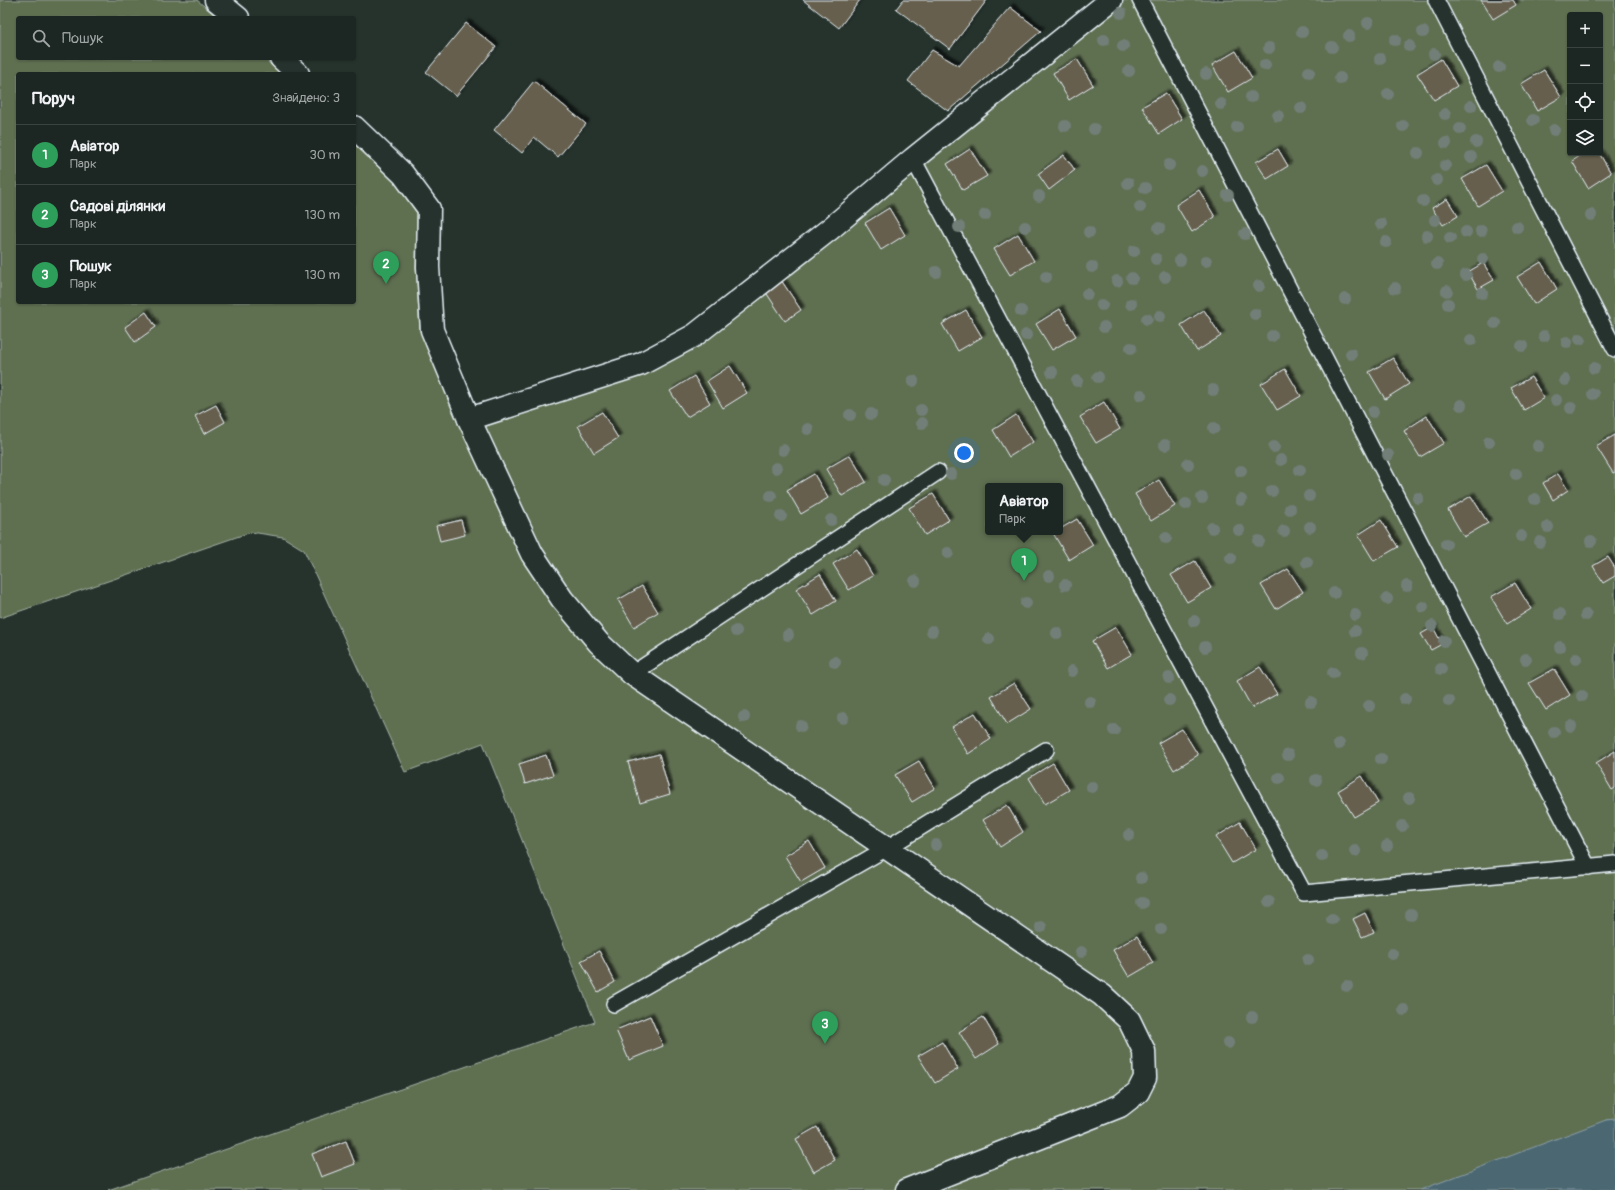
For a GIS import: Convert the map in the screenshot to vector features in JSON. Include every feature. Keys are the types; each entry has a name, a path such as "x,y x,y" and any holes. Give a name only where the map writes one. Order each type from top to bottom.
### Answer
{"street":[{"path":"216,0 236,16"},
{"path":"469,419 640,364 695,335 830,229 913,159 1112,0"},
{"path":"283,60 296,72"},
{"path":"356,129 403,174 429,209 428,267 432,330 469,419 532,554 562,599 599,643 632,674 1102,995 1129,1020 1144,1051 1145,1078 1138,1092 1120,1106 908,1190"}],"lane":[{"path":"1140,0 1588,867"},
{"path":"1436,0 1615,349"},
{"path":"913,159 1304,893 1615,864"},
{"path":"632,674 938,472"},
{"path":"614,1004 887,848 1046,750"}],"green space":[{"path":"0,0 197,0 216,16 16,16 16,60 266,60 279,72 16,72 16,304 356,304 356,146 395,183 417,213 416,267 420,332 432,330 469,419 641,364 1111,0 1615,0 1615,1119 1606,1120 1497,1190 108,1190 595,1022 483,743 405,772 304,550 283,537 251,532 0,618"}],"water":[{"path":"1615,1119 1615,1190 1420,1190 1606,1120"}],"building":[{"path":"803,0 860,0 839,28"},
{"path":"903,0 987,0 950,49 896,9"},
{"path":"1481,0 1513,0 1516,5 1493,19"},
{"path":"1010,7 1041,31 948,111 908,81 932,50 959,66"},
{"path":"466,23 496,47 456,96 426,72"},
{"path":"1236,51 1252,78 1228,92 1212,65"},
{"path":"1077,59 1093,85 1069,100 1053,73"},
{"path":"1441,59 1457,86 1434,100 1417,74"},
{"path":"1544,70 1561,97 1537,111 1521,84"},
{"path":"534,81 586,124 558,157 534,137 522,153 494,130"},
{"path":"1166,93 1182,119 1159,134 1142,107"},
{"path":"970,149 987,176 963,190 947,164"},
{"path":"1278,149 1288,166 1267,179 1256,162"},
{"path":"1064,155 1075,170 1049,190 1038,174"},
{"path":"1580,156 1601,156 1611,173 1588,188 1572,161"},
{"path":"1486,165 1502,191 1478,206 1462,179"},
{"path":"1199,190 1215,217 1192,232 1176,205"},
{"path":"1447,199 1458,216 1443,225 1432,208"},
{"path":"889,208 905,235 881,250 865,223"},
{"path":"1018,234 1034,261 1010,275 994,249"},
{"path":"1541,262 1557,289 1534,304 1517,277"},
{"path":"1483,263 1494,280 1478,289 1468,272"},
{"path":"779,277 801,310 785,321 763,288"},
{"path":"1060,309 1076,336 1052,350 1036,324"},
{"path":"966,310 982,337 958,351 942,324"},
{"path":"1204,310 1221,336 1197,351 1181,325"},
{"path":"146,312 156,327 135,342 125,327"},
{"path":"1393,358 1409,384 1385,399 1369,372"},
{"path":"730,366 747,393 723,408 707,381"},
{"path":"1285,369 1301,396 1277,410 1261,384"},
{"path":"694,376 710,403 687,417 670,391"},
{"path":"1531,377 1544,398 1524,410 1511,388"},
{"path":"1104,402 1120,429 1096,443 1080,417"},
{"path":"216,405 225,422 204,434 195,416"},
{"path":"602,412 618,438 594,453 578,426"},
{"path":"1016,415 1033,442 1009,457 993,430"},
{"path":"1427,416 1444,443 1420,457 1404,431"},
{"path":"1615,435 1615,472 1613,473 1596,446"},
{"path":"850,455 866,482 842,496 826,469"},
{"path":"814,474 828,498 801,514 787,490"},
{"path":"1558,474 1568,490 1553,500 1543,483"},
{"path":"1159,480 1175,506 1151,521 1135,494"},
{"path":"933,494 949,520 925,535 909,508"},
{"path":"1471,496 1488,523 1464,537 1448,510"},
{"path":"1077,519 1093,545 1069,560 1054,535 1063,535 1063,527"},
{"path":"461,520 465,535 440,541 436,526"},
{"path":"1381,520 1398,547 1374,561 1358,535"},
{"path":"857,549 873,576 849,590 833,564"},
{"path":"1608,557 1615,568 1615,576 1603,583 1593,566"},
{"path":"1195,561 1211,588 1187,602 1171,575"},
{"path":"1288,569 1303,592 1276,609 1261,585"},
{"path":"820,574 836,601 813,615 796,589"},
{"path":"1515,583 1531,609 1507,624 1491,597"},
{"path":"642,586 658,612 634,627 618,600"},
{"path":"1116,627 1132,654 1108,668 1092,641"},
{"path":"1433,627 1442,644 1431,650 1421,634"},
{"path":"1260,667 1277,694 1252,708 1237,681"},
{"path":"1554,669 1570,695 1546,710 1529,683"},
{"path":"1014,683 1031,709 1007,724 991,697"},
{"path":"975,713 991,739 968,754 952,727"},
{"path":"1182,729 1198,755 1174,770 1158,743"},
{"path":"1615,751 1615,788 1612,790 1596,763"},
{"path":"659,754 670,794 640,803 628,762"},
{"path":"546,755 553,775 525,784 519,764"},
{"path":"919,761 935,788 912,802 895,775"},
{"path":"1053,763 1069,790 1045,804 1029,778"},
{"path":"1362,776 1378,803 1354,817 1338,791"},
{"path":"1007,805 1023,832 1000,847 983,820"},
{"path":"1240,822 1256,849 1232,863 1216,837"},
{"path":"809,841 825,868 801,882 785,856"},
{"path":"1365,913 1374,932 1362,937 1353,919"},
{"path":"1137,936 1153,963 1129,977 1113,950"},
{"path":"599,951 615,982 598,992 581,961"},
{"path":"650,1016 663,1046 629,1060 616,1030"},
{"path":"983,1017 999,1044 976,1059 959,1032"},
{"path":"942,1042 958,1069 935,1083 918,1056"},
{"path":"817,1127 835,1160 814,1172 796,1139"},
{"path":"346,1141 355,1164 321,1177 312,1154"}],"place":[{"name":"Садові ділянки","path":"386,284"},
{"name":"Авіатор","path":"1024,581"},
{"name":"Пошук","path":"825,1044"}]}
